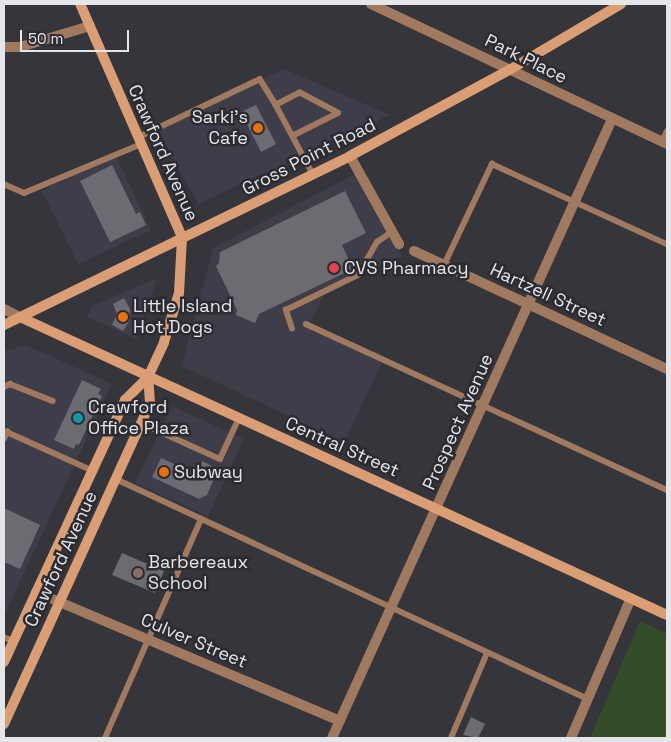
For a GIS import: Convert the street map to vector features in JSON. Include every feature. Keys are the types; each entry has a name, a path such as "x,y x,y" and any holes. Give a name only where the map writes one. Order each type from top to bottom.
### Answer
{"main road":[{"name":"Crawford Avenue","path":"4,662 8,639 36,592 124,400 148,377 164,342 179,293 182,237 80,4"},
{"name":"Gross Point Road","path":"4,325 350,156 511,69 621,4"},
{"name":"Central Street","path":"20,317 667,615"},
{"name":"Crawford Avenue","path":"4,724 150,403 148,377"}],"street":[{"name":"Park Place","path":"371,4 665,143"},
{"path":"4,46 20,47 90,26"},
{"name":"Prospect Avenue","path":"332,738 612,119"},
{"path":"350,156 399,244"},
{"name":"Hartzell Street","path":"414,251 667,369"},
{"name":"Central Street","path":"4,309 20,317"},
{"name":"Culver Street","path":"36,592 340,721"},
{"path":"571,738 631,598"}],"lane":[{"path":"4,184 24,194 141,140 260,79 294,135 312,174"},
{"path":"276,105 300,93 338,113 294,135"},
{"path":"665,143 667,131"},
{"path":"444,265 492,164 667,244"},
{"path":"292,329 286,310 358,275 377,242 392,232"},
{"path":"306,324 484,404 667,490"},
{"path":"4,387 10,384 53,401"},
{"path":"141,423 220,459 239,418"},
{"path":"4,439 7,432 91,470"},
{"path":"116,479 588,699"},
{"path":"105,738 201,519"},
{"path":"451,738 487,653"}],"shaded area":[{"path":"284,69 390,115 198,204 159,131"},
{"path":"114,152 151,230 78,264 42,191"},
{"path":"357,173 402,256 324,295 309,325 384,359 344,442 182,366 213,248"},
{"path":"157,278 137,339 87,317 92,306"},
{"name":"Crawford Office Plaza","path":"26,345 112,384 4,616 4,351"},
{"path":"172,406 244,439 208,516 135,483"}],"green space":[{"path":"640,621 667,634 667,738 590,738"}],"building":[{"name":"Sarki's Cafe","path":"256,105 276,144 261,152 241,112"},
{"path":"112,165 136,214 140,212 146,225 110,242 80,181"},
{"name":"CVS Pharmacy","path":"345,191 366,233 342,245 353,269 259,314 255,323 236,315 237,310 216,266 219,263 220,252"},
{"name":"Little Island Hot Dogs","path":"124,298 130,309 130,320 123,331 112,325 117,314 113,304"},
{"name":"Crawford Office Plaza","path":"82,380 101,389 98,394 102,396 79,445 76,444 74,449 54,440"},
{"path":"161,458 196,474 202,461 218,469 207,495 199,499 152,477"},
{"path":"4,508 40,525 20,569 4,562"},
{"name":"Barbereaux School","path":"122,553 164,571 155,593 112,575"},
{"path":"471,717 485,724 478,738 463,735"}],"place":[{"name":"Sarki's Cafe","path":"258,128"},
{"name":"CVS Pharmacy","path":"334,268"},
{"name":"Little Island Hot Dogs","path":"123,317"},
{"name":"Crawford Office Plaza","path":"78,418"},
{"name":"Subway","path":"164,472"},
{"name":"Barbereaux School","path":"138,573"}]}
